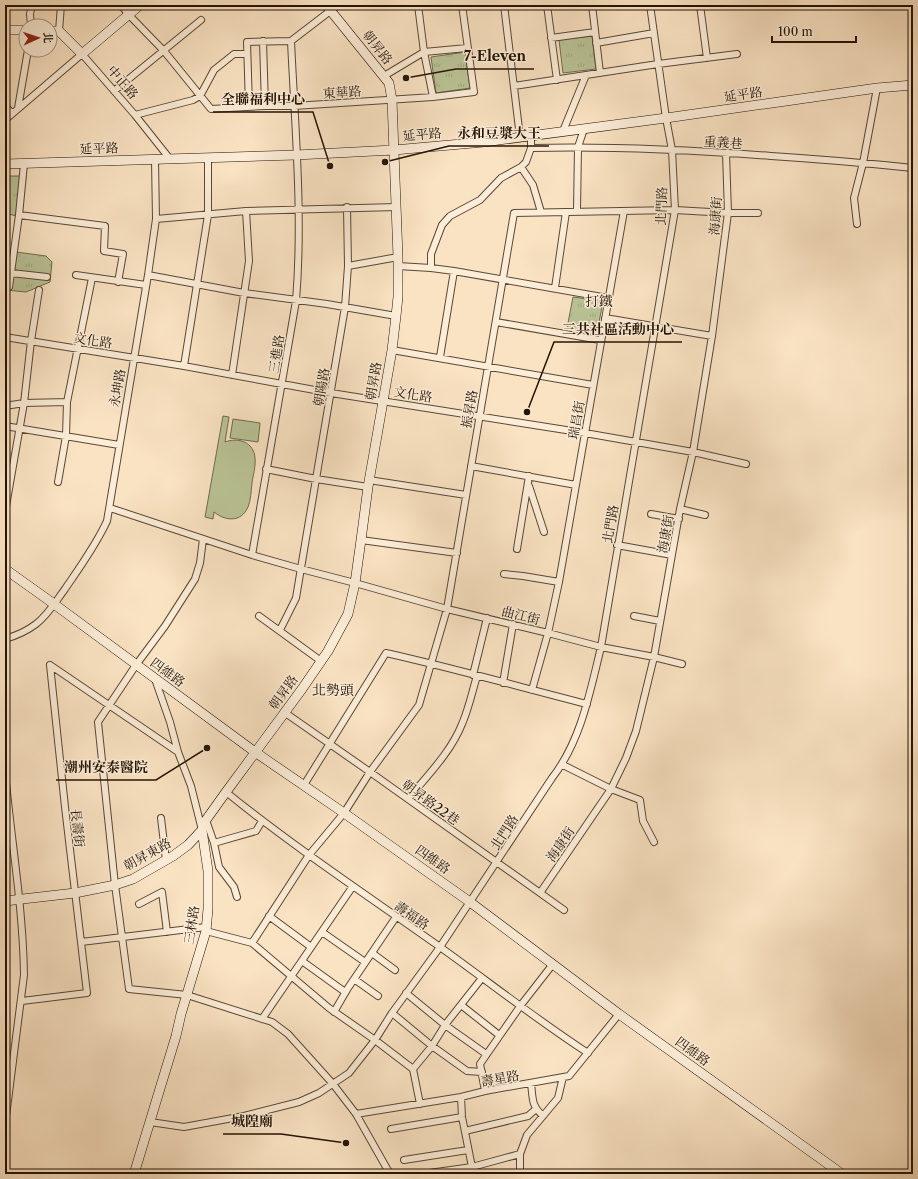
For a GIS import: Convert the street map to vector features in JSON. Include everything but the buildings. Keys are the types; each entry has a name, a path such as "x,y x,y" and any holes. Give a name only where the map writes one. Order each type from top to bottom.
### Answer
{"main road":[{"path":"82,54 140,5"},
{"name":"朝昇路","path":"255,752 339,633 348,614 362,540 368,483 392,350 396,316 398,257 392,100 388,83 384,76 332,7"},
{"path":"5,30 18,30"},
{"name":"中正路","path":"58,34 82,54"},
{"name":"延平路","path":"5,167 24,164 296,155 394,150 531,136 882,87 913,84"},
{"name":"四維路","path":"5,570 54,604 255,752 470,902 620,1014 842,1174"},
{"name":"朝昇東路","path":"5,901 75,893 115,885 145,874 188,845 202,830 206,820 255,752"},
{"name":"三林路","path":"134,1174 176,1036 206,929 208,908 208,871 202,830"}],"street":[{"path":"29,5 30,18"},
{"path":"30,14 32,5"},
{"path":"58,18 61,5"},
{"path":"121,5 164,51 200,96"},
{"path":"418,5 424,52 433,97"},
{"path":"384,76 424,52 467,48 462,5"},
{"path":"504,5 520,137"},
{"path":"547,5 557,80"},
{"path":"592,5 600,73"},
{"name":"北門路","path":"150,1122 184,1127 244,1116 299,1102 318,1093 349,1073 375,1040 392,1013 440,947 552,778 563,764 587,704 601,647 675,210 672,150 650,5"},
{"path":"700,5 707,58"},
{"path":"249,106 248,42 291,41 332,7"},
{"path":"114,91 201,20"},
{"path":"551,38 595,32"},
{"path":"596,43 654,33"},
{"path":"263,41 265,106"},
{"name":"三進路","path":"252,555 296,301 299,267 291,41"},
{"name":"東華路","path":"200,96 211,108 294,106 433,97 474,92 467,48"},
{"path":"5,120 82,54"},
{"name":"中正路","path":"82,54 135,115 170,159"},
{"path":"135,115 193,100 200,96 214,70 234,54 247,54"},
{"path":"514,86 658,64 737,54"},
{"path":"18,108 27,58"},
{"path":"563,131 586,75"},
{"path":"857,224 854,198 882,87"},
{"path":"5,106 12,113"},
{"path":"577,211 578,147 584,129"},
{"path":"431,268 431,254 442,225 450,216 480,200 501,178 521,167 526,162 531,148 531,136"},
{"name":"重義巷","path":"531,148 578,147 672,150 863,163 913,168"},
{"name":"海康街","path":"540,893 611,789 626,758 636,730 654,657 678,519 693,452 712,336 728,213 726,153"},
{"path":"184,366 208,214 208,158"},
{"name":"永坤路","path":"5,639 36,624 54,604 83,563 107,521 156,219 155,160"},
{"path":"9,287 19,215 24,164"},
{"path":"521,167 533,185 541,212 675,210 758,213"},
{"path":"156,219 246,211 397,206"},
{"name":"朝陽路","path":"280,630 296,598 346,307 348,266 347,207"},
{"path":"232,375 249,261 246,211"},
{"name":"瑞昌街","path":"532,690 548,633 559,582 600,340 624,211"},
{"name":"振昇路","path":"252,943 309,855 344,813 370,772 419,705 447,609 514,213 541,212"},
{"path":"555,288 566,212"},
{"path":"19,215 105,226 104,251 123,254 118,282"},
{"path":"348,266 398,257"},
{"path":"398,266 454,271 608,298"},
{"path":"440,357 454,271"},
{"path":"11,272 47,277"},
{"path":"76,275 146,286"},
{"path":"148,275 244,293 346,307 396,316"},
{"path":"58,482 66,436 67,402 92,278"},
{"path":"5,507 24,403 31,341 39,290"},
{"path":"605,318 712,336"},
{"path":"496,322 600,340"},
{"name":"文化路","path":"5,337 184,366 331,393 585,433 693,452 746,464"},
{"path":"392,350 440,357 593,385"},
{"path":"5,406 24,403 67,402"},
{"path":"5,426 119,445"},
{"path":"471,466 576,485"},
{"path":"266,469 316,479 368,483 466,496"},
{"path":"517,549 529,476"},
{"path":"528,484 544,532"},
{"name":"曲江街","path":"110,508 252,555 355,582 447,609 513,624 601,647 682,664"},
{"path":"680,509 705,515"},
{"path":"651,514 678,519"},
{"path":"203,540 200,563 195,579 165,626 136,665 98,722 115,885 129,989 187,995 272,1022 288,1034 333,1084 356,1114 390,1174"},
{"path":"362,540 457,553"},
{"path":"618,545 672,555"},
{"path":"504,574 559,582"},
{"path":"259,616 280,630 320,661"},
{"path":"634,616 660,621"},
{"path":"408,799 444,754 457,734 466,714 487,618"},
{"path":"503,683 513,624"},
{"path":"304,785 386,653 432,663 587,704"},
{"name":"長壽街","path":"22,1001 87,993 50,665 110,706"},
{"name":"三林路","path":"155,678 170,722 178,752 191,786 202,830"},
{"path":"110,706 178,752"},
{"name":"朝昇路22巷","path":"284,712 564,910"},
{"path":"563,764 611,789 640,800 643,821 654,842"},
{"path":"5,772 24,956 22,1001 5,1124"},
{"name":"壽福路","path":"226,792 262,821 309,855 588,1053"},
{"path":"161,818 166,860"},
{"path":"206,820 214,843 219,867 234,887 237,897"},
{"path":"214,843 256,831 262,821"},
{"path":"208,871 219,867"},
{"path":"262,1019 353,886"},
{"path":"139,904 162,892 167,932"},
{"path":"269,916 312,947"},
{"path":"334,1012 345,992 396,917"},
{"path":"81,942 206,929 252,943 334,1012 375,1040 413,1069 420,1104"},
{"path":"322,932 365,962"},
{"path":"372,953 395,970"},
{"path":"302,961 345,992"},
{"path":"485,1091 480,1064 521,1005 553,964"},
{"path":"413,1069 432,1046 445,1025 482,978"},
{"path":"354,979 378,996"},
{"path":"406,993 445,1025 486,1054"},
{"path":"460,1005 499,1036"},
{"path":"392,1013 432,1046 467,1071 482,1072"},
{"name":"壽星路","path":"356,1114 461,1097 485,1091 569,1076 620,1014"},
{"path":"522,1174 520,1172 520,1154 527,1135 558,1098 563,1077"},
{"path":"531,1083 534,1105 543,1116"},
{"path":"461,1097 462,1117 472,1166"},
{"path":"465,1131 528,1116 536,1109"},
{"path":"391,1129 462,1117"},
{"path":"404,1160 468,1150"},
{"path":"422,1174 472,1166 520,1154"}],"green space":[{"path":"592,36 596,69 563,73 559,40"},
{"path":"465,52 470,88 436,93 431,57"},
{"path":"8,176 26,176 16,252 46,256 52,262 50,282 26,292 5,290 5,258 10,259 16,216 5,213 5,197"},
{"path":"573,297 603,301 597,333 567,328"},
{"path":"223,416 229,417 225,442 235,440 244,442 252,448 255,464 250,501 245,512 237,518 228,519 214,512 213,519 205,517"},
{"path":"233,419 260,423 258,442 230,438"}],"place":[{"name":"7-Eleven","path":"406,78"},
{"name":"永和豆漿大王","path":"385,162"},
{"name":"全聯福利中心","path":"330,166"},
{"name":"三共社區活動中心","path":"527,412"},
{"name":"潮州安泰醫院","path":"207,748"},
{"name":"城隍廟","path":"346,1143"}],"district":[{"name":"打鐵","path":"599,301"},
{"name":"北勢頭","path":"333,690"}]}
